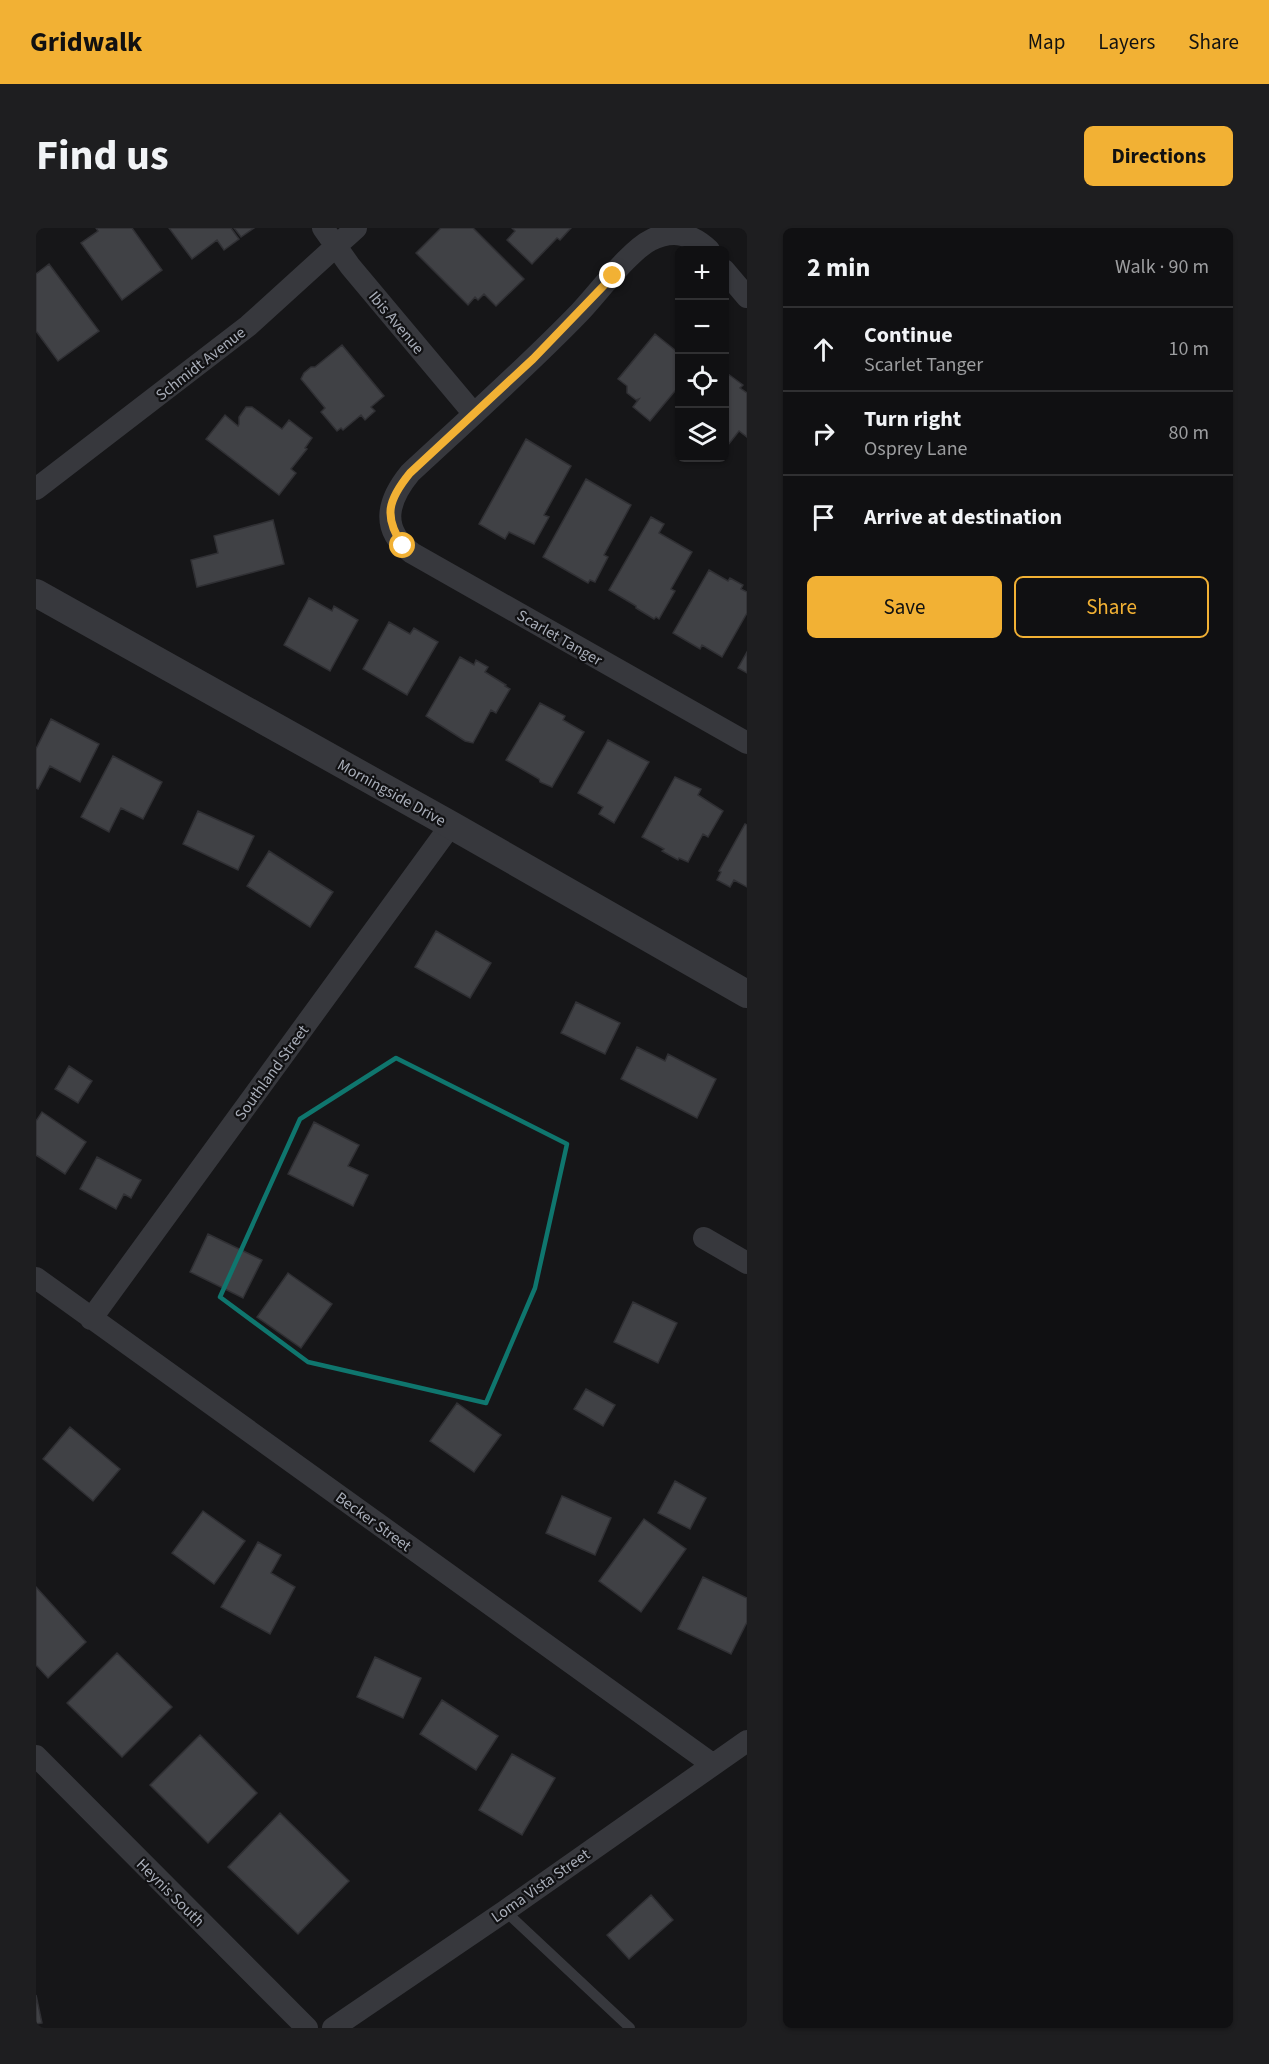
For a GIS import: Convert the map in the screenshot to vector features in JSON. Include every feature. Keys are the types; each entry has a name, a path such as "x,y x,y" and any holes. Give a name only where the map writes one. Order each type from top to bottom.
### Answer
{"street":[{"name":"Ibis Avenue","path":"323,228 350,266 474,414"},
{"name":"Schmidt Avenue","path":"36,489 248,326 356,228"},
{"path":"474,414 582,310 639,248 658,236 681,234 692,237 704,246"},
{"path":"729,276 747,297"},
{"name":"Scarlet Tanger","path":"474,414 410,473 395,495 389,516 396,536 403,546 747,743"},
{"name":"Morningside Drive","path":"36,593 747,994"},
{"name":"Southland Street","path":"91,1319 451,825"},
{"path":"704,1238 747,1263"},
{"name":"Becker Street","path":"36,1278 712,1764"},
{"name":"Loma Vista Street","path":"333,2028 505,1911 747,1741"},
{"name":"Heynis South","path":"36,1756 307,2028"}],"lane":[{"path":"505,1911 630,2028"}],"highlighted area":[{"path":"396,1058 567,1144 535,1288 486,1403 308,1362 220,1297 300,1119"}],"building":[{"path":"96,228 132,228 162,270 122,300 81,243 98,231"},
{"path":"169,228 231,228 239,239 224,250 217,240 192,259"},
{"path":"234,228 254,228 241,237"},
{"path":"441,228 473,228 524,279 496,306 484,294 478,300 475,297 468,305 416,253"},
{"path":"512,228 571,228 560,240 557,238 532,264 507,240 515,231"},
{"path":"49,264 99,331 58,361 36,331 36,274"},
{"path":"655,334 675,350 675,391 650,421 633,407 639,399 636,400 627,393 627,386 618,379"},
{"path":"342,345 384,396 371,407 375,411 365,420 361,415 343,430 341,428 337,431 321,412 325,408 301,379 311,367 315,367"},
{"path":"729,375 743,385 740,388 747,393 747,437 739,431 729,444"},
{"path":"246,407 252,407 282,429 289,420 312,438 305,448 307,449 291,469 296,473 279,495 206,439 225,415 238,426 239,417"},
{"path":"526,439 571,466 544,515 549,517 534,544 509,532 505,539 479,524"},
{"path":"586,479 631,505 604,555 608,557 595,582 590,580 588,583 543,557"},
{"path":"651,517 664,524 659,533 692,552 671,589 675,591 659,619 656,617 654,619 609,590"},
{"path":"273,520 284,564 197,587 191,560 218,553 214,536"},
{"path":"709,570 728,581 730,578 743,585 741,589 747,592 747,613 722,657 702,645 700,649 673,633"},
{"path":"309,598 332,611 334,606 358,620 330,671 284,645"},
{"path":"389,622 410,634 414,628 438,642 407,695 363,669"},
{"path":"747,652 747,673 738,668"},
{"path":"460,657 474,665 476,660 488,667 485,672 510,689 496,713 491,710 473,743 465,741 426,716"},
{"path":"540,703 565,716 563,720 584,732 552,787 506,760"},
{"path":"51,719 99,744 80,782 50,766 38,789 36,788 36,749"},
{"path":"608,740 649,762 614,823 599,814 603,807 578,793"},
{"path":"113,756 162,782 143,819 121,808 109,832 81,817"},
{"path":"675,777 701,789 698,795 723,811 708,837 703,834 688,862 679,858 678,860 642,837"},
{"path":"198,811 254,836 238,870 183,844"},
{"path":"745,824 747,825 747,887 734,880 730,887 717,880 721,872 719,871"},
{"path":"269,851 333,892 310,927 247,886"},
{"path":"436,931 491,963 470,998 415,967"},
{"path":"576,1002 620,1023 605,1054 561,1033"},
{"path":"637,1047 665,1061 668,1054 716,1079 697,1118 621,1079"},
{"path":"69,1066 92,1081 78,1103 55,1089"},
{"path":"42,1112 86,1142 65,1174 36,1155 36,1121"},
{"path":"314,1122 359,1145 348,1166 368,1175 353,1206 288,1174"},
{"path":"97,1157 141,1180 131,1198 124,1194 116,1209 80,1189"},
{"path":"208,1234 262,1260 243,1298 190,1272"},
{"path":"288,1273 332,1304 301,1348 257,1317"},
{"path":"633,1302 677,1323 658,1363 614,1342"},
{"path":"586,1389 615,1405 603,1426 574,1409"},
{"path":"457,1403 501,1435 474,1472 430,1441"},
{"path":"70,1427 120,1469 93,1501 43,1459"},
{"path":"675,1481 706,1498 690,1529 658,1513"},
{"path":"562,1496 611,1518 595,1555 546,1533"},
{"path":"203,1511 245,1541 214,1584 172,1553"},
{"path":"644,1519 686,1549 641,1612 599,1581"},
{"path":"258,1542 281,1555 271,1573 295,1587 270,1634 221,1607"},
{"path":"703,1577 747,1598 747,1622 731,1654 678,1629"},
{"path":"36,1587 86,1642 48,1678 36,1665"},
{"path":"117,1653 172,1707 122,1757 67,1703"},
{"path":"375,1657 421,1678 403,1718 357,1697"},
{"path":"442,1700 498,1736 476,1770 420,1734"},
{"path":"200,1735 257,1793 208,1843 150,1785"},
{"path":"512,1754 555,1778 522,1835 479,1810"},
{"path":"280,1813 349,1881 298,1934 228,1867"},
{"path":"651,1895 673,1920 629,1959 607,1935"},
{"path":"36,1995 42,2023 36,2024"}],"route":[{"path":"403,546 396,536 389,516 391,505 401,484 533,359 613,276"}]}
